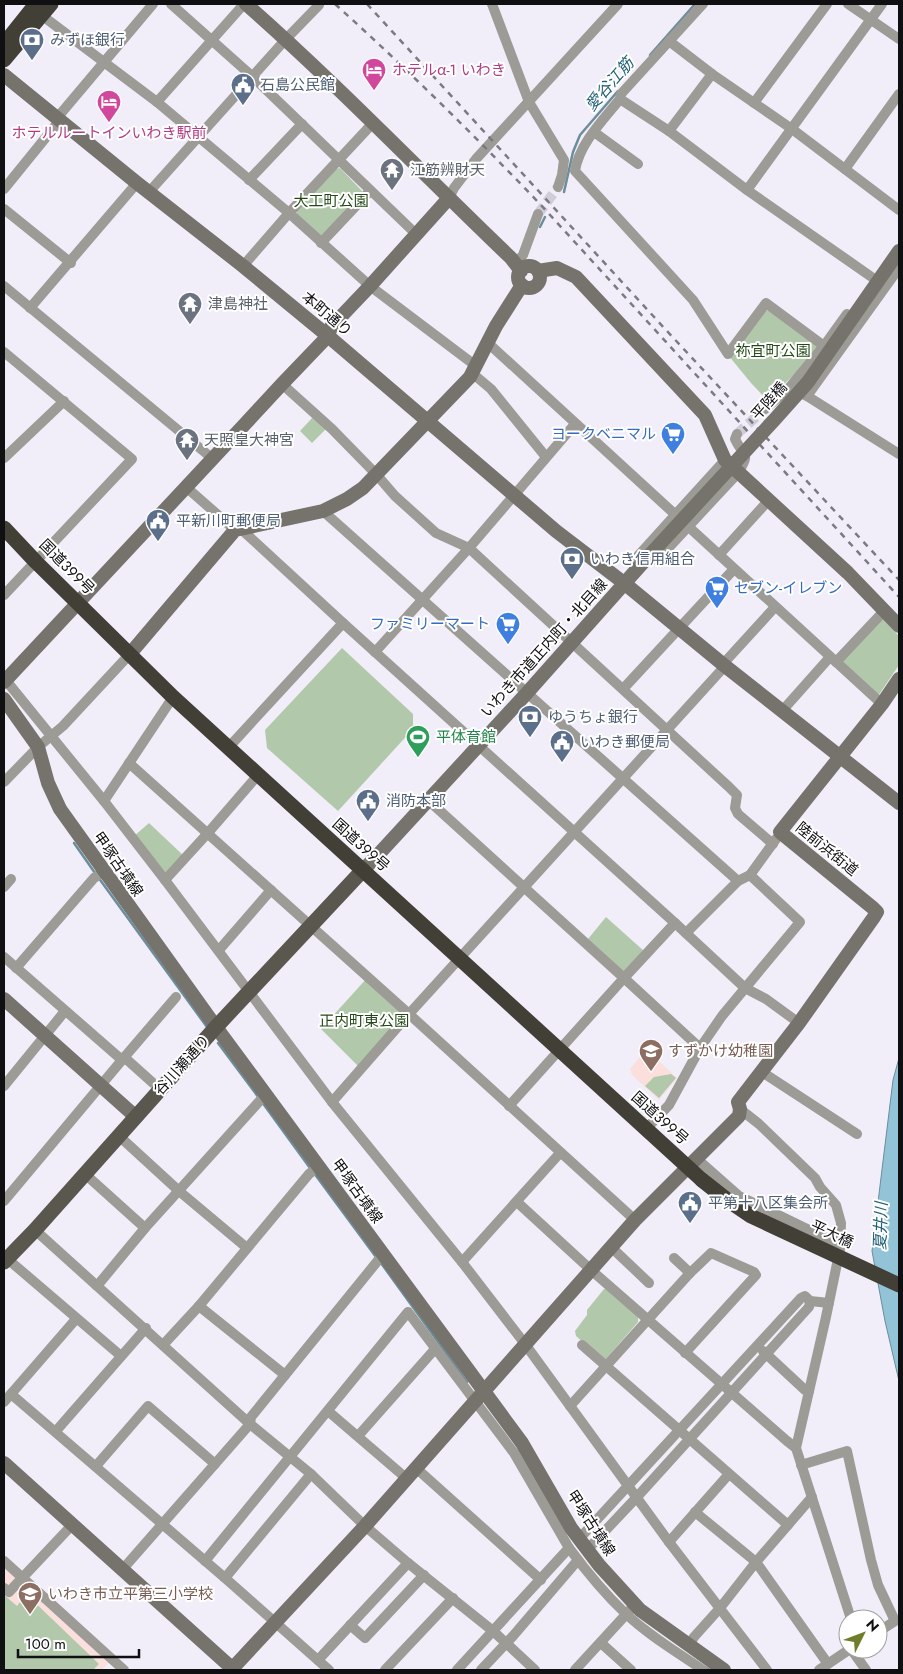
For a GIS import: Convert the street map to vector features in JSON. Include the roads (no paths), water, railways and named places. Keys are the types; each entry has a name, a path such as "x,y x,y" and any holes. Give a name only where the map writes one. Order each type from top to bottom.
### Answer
{"highway":[{"path":"4,44 42,6"},
{"path":"4,60 42,6"},
{"name":"国道399号","path":"4,528 173,698 646,1129 692,1162 702,1180"},
{"name":"平大橋","path":"702,1180 751,1216 899,1285"}],"main road":[{"name":"谷川瀬通り","path":"5,1259 34,1230 216,1028 362,870"}],"street":[{"path":"4,189 104,61 153,4"},
{"path":"171,4 253,77 416,234"},
{"path":"157,102 245,4 286,39 518,267"},
{"path":"30,308 143,188 198,138 318,4"},
{"path":"492,4 529,102 575,171 693,300 728,354 766,303 824,346"},
{"path":"618,4 476,158 449,198 331,327 328,336 4,680 104,801 219,950 249,994 332,1102 462,1262 525,1344 669,1542 767,1670"},
{"path":"558,188 570,161 620,99 621,94 702,4"},
{"path":"754,103 827,4"},
{"path":"848,4 899,39"},
{"path":"747,190 882,4"},
{"path":"42,6 48,20 157,102 289,213 370,286 474,370 492,389 546,457"},
{"path":"669,41 712,74 792,129 899,210"},
{"path":"669,131 712,74"},
{"name":"本町通り","path":"4,75 243,266 556,531 624,583"},
{"path":"845,169 899,94"},
{"path":"620,99 669,131 747,190 873,278"},
{"path":"243,266 289,213 373,123"},
{"path":"249,180 302,124"},
{"path":"594,132 638,164"},
{"path":"321,243 370,191"},
{"path":"4,209 71,263"},
{"path":"518,267 528,266 538,271 540,278 537,284 528,288 522,285 519,279 518,267 538,214"},
{"path":"765,409 790,388 824,346 899,242"},
{"name":"平陸橋","path":"641,564 808,382 899,251"},
{"path":"538,271 557,268 576,277 705,415 725,460 848,573 899,626"},
{"path":"807,396 899,268"},
{"path":"4,782 38,747 62,726 129,655 238,530 323,511 355,494 376,474 462,386 474,370 496,326 522,285"},
{"path":"4,286 213,459"},
{"path":"488,343 882,704"},
{"path":"4,595 132,459 64,401 5,356"},
{"path":"282,384 332,429 395,496 436,534 468,548 729,787 737,795 735,808 738,814 777,838 750,875 738,882 686,932"},
{"path":"790,388 807,396 899,454"},
{"path":"4,458 64,401"},
{"path":"375,652 575,424"},
{"path":"725,460 637,557 641,564 659,558 738,473 746,460 746,455 735,439 737,434"},
{"path":"186,487 238,530 375,652 686,932 745,988 766,999 799,1023"},
{"path":"719,555 768,500"},
{"path":"323,511 738,882"},
{"name":"いわき市道正内町・北目線","path":"362,870 526,694 641,564"},
{"path":"623,689 734,569"},
{"path":"624,583 724,665 899,803"},
{"path":"332,1102 409,1014 667,730 775,607"},
{"path":"782,711 884,610"},
{"path":"228,748 342,623"},
{"name":"陸前浜街道","path":"740,1109 738,1102 799,1023 878,912 838,878 777,838 882,704 899,679"},
{"path":"104,801 173,698"},
{"name":"甲塚古墳線","path":"4,699 38,747 48,783 60,809 103,872 216,1028 261,1098 381,1259 436,1340 512,1440 578,1549 598,1565 630,1609 660,1633 689,1645 724,1670"},
{"path":"129,763 635,1220"},
{"path":"165,880 258,775"},
{"path":"428,800 700,1048"},
{"path":"16,968 94,878 103,872"},
{"path":"646,1129 669,1105 700,1048 722,1016 800,922 750,875"},
{"path":"219,950 271,890"},
{"path":"509,1106 675,923"},
{"path":"4,957 65,1011 153,1083"},
{"path":"4,1199 176,997"},
{"path":"4,999 136,1117"},
{"path":"4,1086 65,1011"},
{"path":"762,1072 857,1134"},
{"path":"97,1286 145,1228 261,1098"},
{"path":"4,1463 232,1670 365,1526 635,1220 739,1116 740,1109"},
{"path":"740,1109 759,1124 815,1178 820,1187 836,1205 841,1223 840,1245 829,1303 796,1448 848,1609"},
{"path":"119,1136 179,1191 247,1248"},
{"path":"462,1262 560,1153"},
{"path":"692,1162 739,1196 840,1245"},
{"path":"163,1345 199,1306 315,1170"},
{"path":"85,1174 145,1228"},
{"path":"517,1202 591,1270 796,1448"},
{"path":"34,1230 146,1328 250,1424 311,1474 365,1526 493,1631 535,1670"},
{"path":"611,1247 649,1282"},
{"path":"570,1406 690,1273 711,1253 754,1272 756,1275 685,1352"},
{"path":"674,1258 690,1273"},
{"path":"5,1259 121,1356"},
{"path":"122,1570 250,1424 251,1417 381,1259"},
{"path":"481,1670 506,1644 628,1486 756,1345 801,1298 805,1296 810,1301 829,1303"},
{"path":"457,1670 541,1580 637,1497 809,1307 810,1301"},
{"path":"199,1306 285,1375"},
{"path":"205,1561 408,1312 436,1340 358,1436"},
{"path":"4,1402 76,1319"},
{"path":"56,1431 146,1328"},
{"path":"582,1345 788,1525"},
{"path":"756,1345 805,1390 809,1391"},
{"path":"11,1394 56,1431 329,1670"},
{"path":"96,1466 148,1406 215,1464"},
{"path":"328,1411 358,1436 411,1473 541,1580"},
{"path":"801,1465 847,1452 878,1585 895,1622 888,1626"},
{"path":"225,1578 311,1474"},
{"path":"669,1542 729,1474"},
{"path":"689,1645 756,1562 812,1497"},
{"path":"695,1512 756,1562 824,1667 838,1658"},
{"path":"4,1588 9,1592 72,1525"},
{"path":"4,1561 116,1668"},
{"path":"318,1660 408,1563"},
{"path":"350,1625 365,1638 424,1575"},
{"path":"385,1670 453,1598"},
{"path":"575,1670 630,1609"},
{"path":"660,1633 703,1670"},
{"path":"601,1643 631,1670"},
{"path":"858,1659 866,1670"}],"water":[{"name":"夏井川","path":"899,1058 899,1381 885,1321 872,1251 893,1080"}],"waterway":[{"name":"愛谷江筋","path":"650,55 695,4"},
{"name":"愛谷江筋","path":"564,192 573,152 580,135 618,91"},
{"path":"540,227 545,217"},
{"path":"74,843 95,873"},
{"path":"98,877 207,1027"},
{"path":"218,1043 259,1098"},
{"path":"262,1102 310,1168"},
{"path":"314,1173 376,1257"},
{"path":"381,1263 467,1382"},
{"path":"705,1667 710,1670"}],"tunnel":[{"path":"538,214 558,187"},
{"path":"737,434 765,409"}],"railway":[{"path":"335,4 439,102 540,204 899,597"},
{"path":"367,4 666,330 899,580"}],"place":[{"name":"みずほ銀行","path":"32,61"},
{"name":"ホテルα-1 いわき","path":"374,91"},
{"name":"石島公民館","path":"243,106"},
{"name":"ホテルルートインいわき駅前","path":"109,123"},
{"name":"江筋辨財天","path":"392,191"},
{"name":"津島神社","path":"190,325"},
{"name":"ヨークベニマル","path":"673,455"},
{"name":"天照皇大神宮","path":"187,461"},
{"name":"平新川町郵便局","path":"158,542"},
{"name":"いわき信用組合","path":"572,580"},
{"name":"セブン-イレブン","path":"717,609"},
{"name":"ファミリーマート","path":"508,645"},
{"name":"ゆうちょ銀行","path":"530,738"},
{"name":"平体育館","path":"418,758"},
{"name":"いわき郵便局","path":"562,763"},
{"name":"消防本部","path":"368,822"},
{"name":"すずかけ幼稚園","path":"651,1072"},
{"name":"平第十八区集会所","path":"690,1224"},
{"name":"いわき市立平第三小学校","path":"30,1615"}],"park label":[{"name":"大工町公園","path":"331,201"},
{"name":"祢宜町公園","path":"773,351"},
{"name":"正内町東公園","path":"364,1021"}]}
